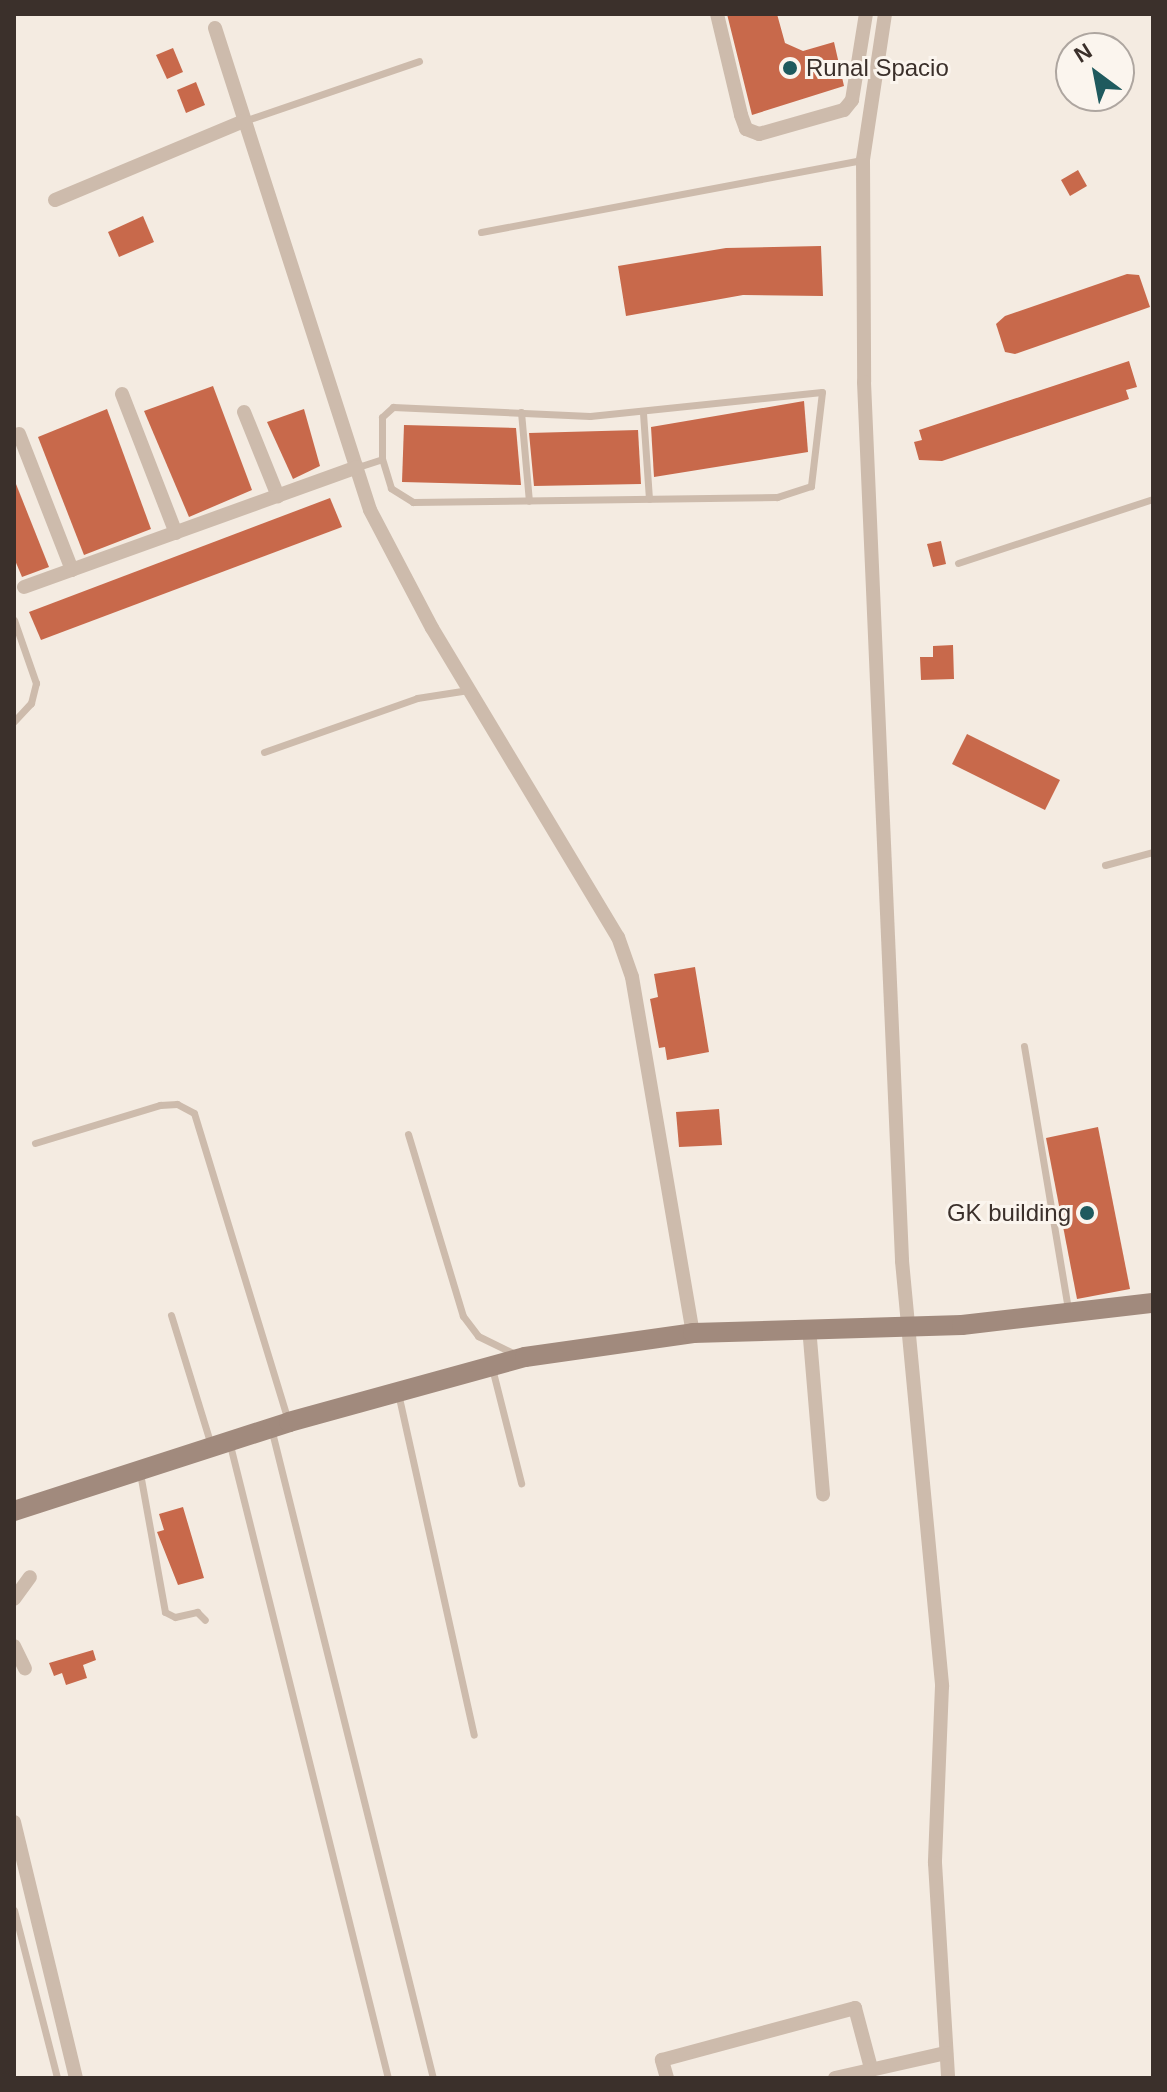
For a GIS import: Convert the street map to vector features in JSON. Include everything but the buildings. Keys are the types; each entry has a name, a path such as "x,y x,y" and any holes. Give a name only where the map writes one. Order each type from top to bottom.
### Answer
{"main road":[{"path":"14,1511 140,1473 280,1425 397,1390 525,1357 693,1333 906,1326 1069,1316 1153,1303"}],"street":[{"path":"717,14 741,115 746,129 759,134 844,110 852,100 866,14"},
{"path":"885,14 863,160 864,382 906,1326 942,1686 935,1863 948,2078"},
{"path":"215,28 357,467 396,562 470,690 596,895 632,977 693,1333"},
{"path":"55,200 244,121"},
{"path":"122,394 176,533"},
{"path":"244,412 278,496"},
{"path":"19,434 72,570"},
{"path":"24,587 357,467"},
{"path":"809,1327 823,1494"},
{"path":"14,1599 30,1577"},
{"path":"15,1641 25,1669"},
{"path":"14,1822 76,2078"},
{"path":"667,2078 662,2060 855,2008 871,2068"},
{"path":"835,2078 946,2053"}],"lane":[{"path":"244,121 419,61"},
{"path":"481,232 863,160"},
{"path":"822,392 811,486 777,497 413,502 391,488 382,459 382,417 393,407 521,412 643,413 822,392"},
{"path":"521,412 529,501"},
{"path":"643,413 649,499"},
{"path":"357,467 382,459"},
{"path":"958,563 1153,499"},
{"path":"14,620 36,683 31,703 14,721"},
{"path":"264,752 417,698 470,690"},
{"path":"1105,865 1153,852"},
{"path":"1024,1046 1069,1316"},
{"path":"35,1143 160,1105 177,1104 194,1113 280,1425 433,2078"},
{"path":"408,1134 463,1316 487,1342 525,1357"},
{"path":"171,1315 220,1445 388,2078"},
{"path":"491,1366 521,1483"},
{"path":"397,1390 474,1735"},
{"path":"140,1473 165,1612 175,1617 197,1612 205,1620"},
{"path":"14,1910 57,2078"}],"place":[{"name":"Runal Spacio","path":"790,68"},
{"name":"GK building","path":"1087,1213"}]}
